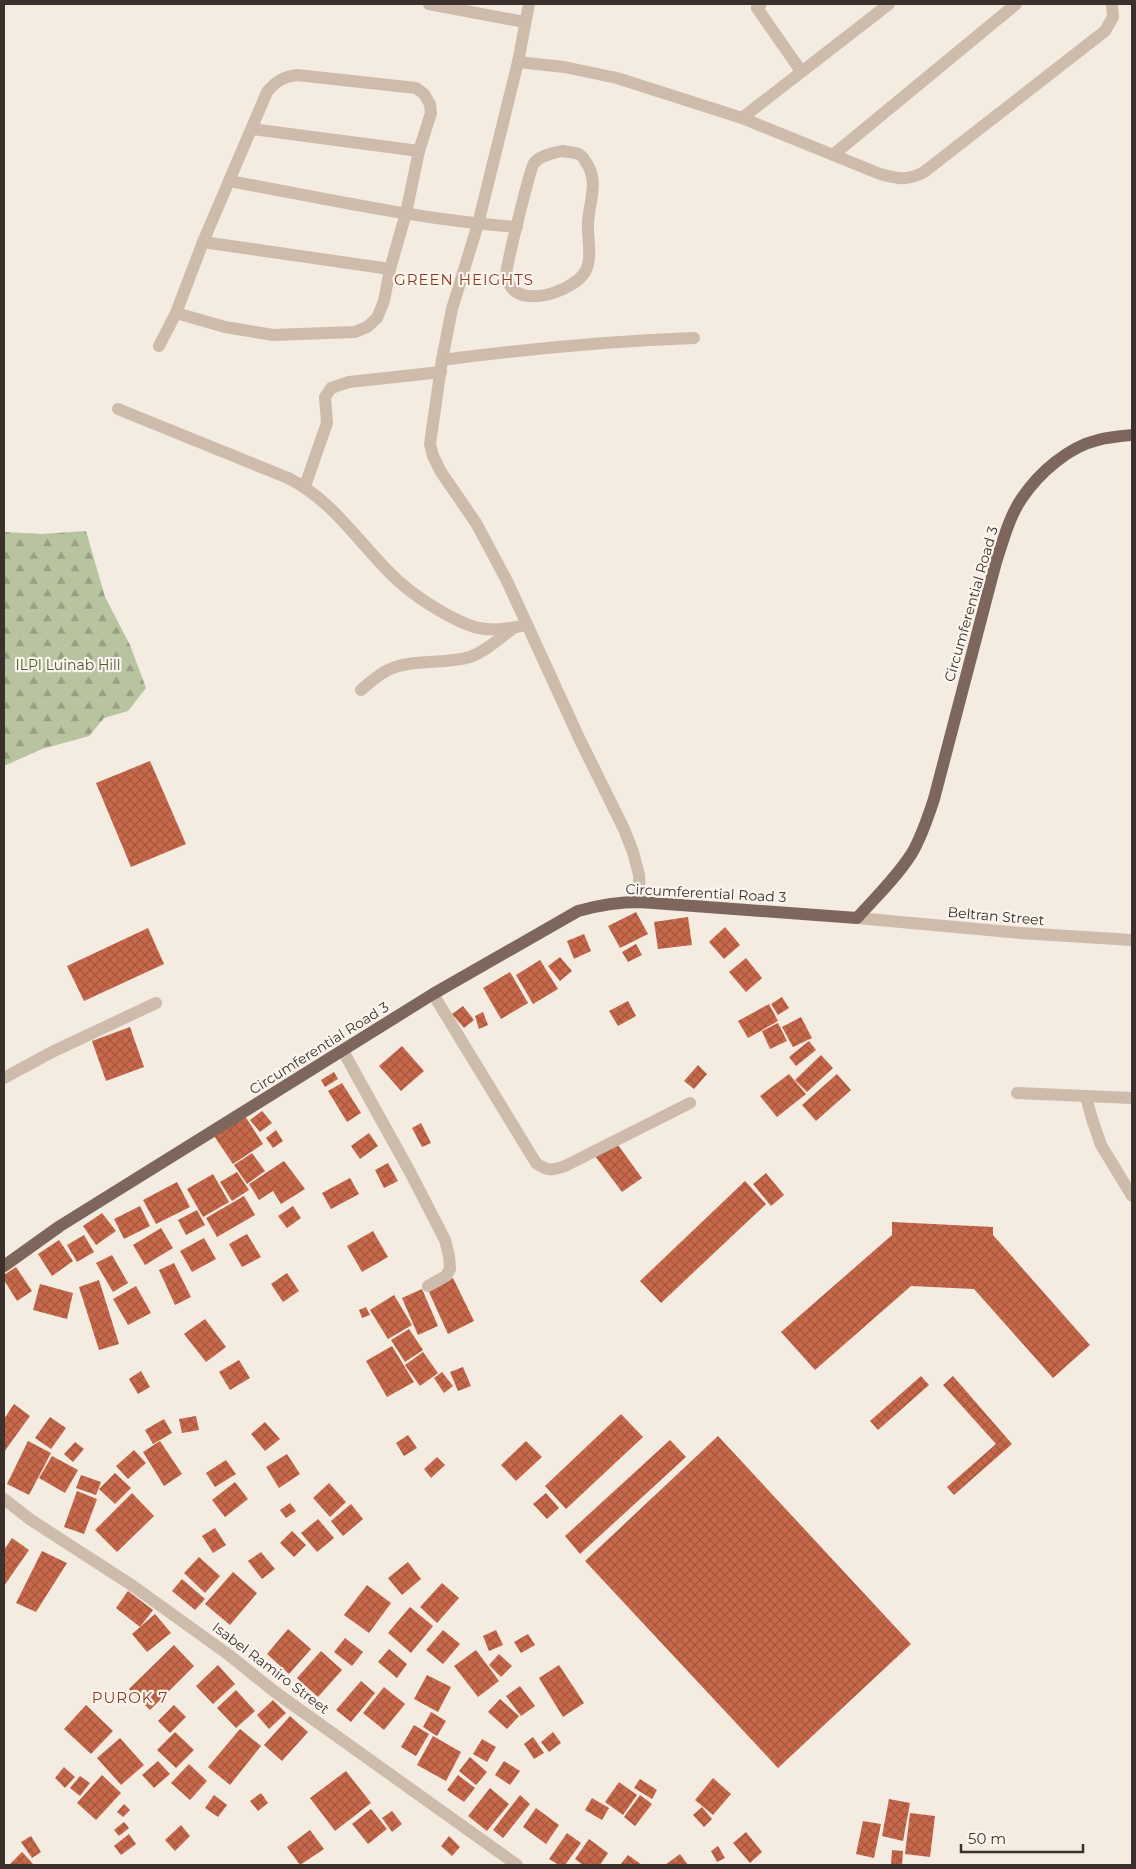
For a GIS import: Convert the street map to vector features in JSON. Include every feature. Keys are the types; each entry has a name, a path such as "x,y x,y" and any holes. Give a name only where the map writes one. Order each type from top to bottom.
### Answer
{"main road":[{"name":"Circumferential Road 3","path":"4,1266 60,1226 433,994 578,911 600,905 640,902 857,918 898,874 924,829 937,790 996,562 1009,524 1022,498 1043,474 1075,449 1096,440 1132,435"}],"street":[{"path":"429,4 524,22"},
{"path":"529,4 524,22 518,62 478,224 452,309 430,444 433,456 441,472 476,523 507,581 580,740 624,829 639,875 640,902"},
{"path":"742,118 889,4"},
{"path":"833,155 1016,4"},
{"path":"518,62 564,66 617,78 742,118 896,179 911,179 924,172 1105,31 1113,17 1112,4"},
{"path":"757,5 801,71"},
{"path":"158,346 176,313 203,242 267,92 275,82 283,77 297,75 416,88 424,94 430,104 431,113 419,151 406,213 390,268 384,302 377,318 367,327 355,332 273,335 225,326 176,313"},
{"path":"252,129 419,151"},
{"path":"562,150 580,155 588,165 594,180 588,223 589,256 586,271 575,283 556,291 539,296 526,297 516,293 509,285 506,276 516,227 534,163 546,155 562,150"},
{"path":"229,181 406,213 478,224 516,227"},
{"path":"203,242 390,268"},
{"path":"305,486 327,423 325,397 330,388 349,382 442,366 508,352 626,340 694,338"},
{"path":"118,409 305,486 329,507 387,570 422,600 458,622 471,627 491,630 527,625"},
{"path":"361,690 386,671 398,666 472,656 498,640 512,628"},
{"name":"Beltran Street","path":"857,918 1020,933 1132,940"},
{"path":"433,994 536,1162 546,1170 555,1170 565,1166 690,1103"},
{"path":"4,1078 52,1052 156,1003"},
{"path":"343,1051 445,1240 450,1269 446,1276 428,1286"},
{"path":"1017,1093 1132,1098"},
{"path":"1086,1097 1101,1145 1132,1196"},
{"name":"Isabel Ramiro Street","path":"4,1499 31,1520 134,1586 229,1655 275,1692 517,1865"}],"green space":[{"name":"ILPI Luinab Hill","path":"86,531 105,597 130,645 146,688 128,711 104,718 89,736 42,749 4,766 4,532 41,534"}],"building":[{"path":"150,761 186,844 131,867 96,783"},
{"path":"636,912 648,934 620,948 608,926"},
{"path":"688,917 692,945 658,949 654,922"},
{"path":"725,927 740,945 724,959 709,942"},
{"path":"148,928 164,964 84,1001 67,966"},
{"path":"584,934 591,951 574,959 567,941"},
{"path":"636,944 642,955 628,962 622,952"},
{"path":"560,957 572,971 560,981 548,966"},
{"path":"746,958 762,978 746,992 729,972"},
{"path":"540,960 558,989 533,1004 516,975"},
{"path":"510,972 528,1003 501,1019 483,988"},
{"path":"782,997 789,1008 778,1015 771,1004"},
{"path":"628,1001 636,1016 618,1026 609,1011"},
{"path":"769,1004 778,1021 748,1038 738,1021"},
{"path":"463,1006 474,1020 464,1028 452,1014"},
{"path":"483,1012 488,1025 479,1029 475,1016"},
{"path":"801,1017 812,1038 793,1047 782,1027"},
{"path":"778,1023 787,1041 770,1049 762,1031"},
{"path":"130,1027 144,1067 106,1081 92,1041"},
{"path":"809,1041 816,1050 796,1066 789,1057"},
{"path":"402,1046 424,1071 401,1091 379,1066"},
{"path":"821,1055 833,1068 807,1092 795,1080"},
{"path":"698,1065 707,1074 694,1089 684,1081"},
{"path":"334,1072 338,1079 325,1087 321,1080"},
{"path":"789,1074 806,1094 777,1117 760,1096"},
{"path":"837,1074 851,1090 816,1121 802,1105"},
{"path":"342,1083 361,1113 347,1122 328,1091"},
{"path":"262,1111 272,1123 260,1132 250,1120"},
{"path":"245,1116 263,1144 233,1164 214,1136"},
{"path":"421,1123 431,1143 422,1147 412,1128"},
{"path":"276,1130 283,1141 273,1148 266,1138"},
{"path":"369,1133 378,1146 360,1159 351,1146"},
{"path":"615,1141 642,1178 622,1192 595,1156"},
{"path":"252,1153 265,1171 247,1184 234,1165"},
{"path":"284,1161 305,1189 281,1204 273,1191 259,1200 249,1184"},
{"path":"388,1163 398,1181 384,1188 375,1170"},
{"path":"237,1172 249,1190 232,1201 220,1182"},
{"path":"766,1173 784,1195 771,1206 753,1184"},
{"path":"213,1174 229,1202 203,1217 187,1189"},
{"path":"350,1178 359,1194 331,1209 322,1193"},
{"path":"745,1181 766,1204 661,1303 640,1281"},
{"path":"177,1182 190,1207 156,1224 143,1200"},
{"path":"244,1196 255,1215 217,1237 206,1218"},
{"path":"140,1206 150,1226 124,1239 114,1219"},
{"path":"293,1206 301,1218 287,1228 278,1216"},
{"path":"197,1210 205,1225 186,1235 178,1220"},
{"path":"102,1213 116,1231 96,1245 83,1226"},
{"path":"892,1222 993,1227 993,1235 1090,1345 1053,1378 974,1289 911,1286 815,1370 781,1332 892,1235"},
{"path":"161,1228 173,1248 145,1265 133,1245"},
{"path":"373,1231 388,1257 362,1272 347,1246"},
{"path":"247,1234 261,1257 242,1267 229,1244"},
{"path":"84,1235 94,1252 77,1262 67,1245"},
{"path":"204,1238 216,1259 192,1272 180,1251"},
{"path":"59,1240 73,1261 52,1276 38,1254"},
{"path":"112,1255 128,1283 113,1292 96,1263"},
{"path":"174,1263 191,1297 175,1305 159,1270"},
{"path":"16,1267 32,1291 17,1301 4,1280 4,1275"},
{"path":"287,1273 299,1291 283,1302 271,1284"},
{"path":"453,1278 474,1321 448,1334 428,1290"},
{"path":"99,1280 119,1344 99,1350 79,1287"},
{"path":"40,1284 73,1293 67,1319 33,1310"},
{"path":"136,1286 151,1313 128,1325 113,1299"},
{"path":"422,1289 438,1326 418,1335 402,1298"},
{"path":"394,1295 412,1325 388,1339 370,1310"},
{"path":"366,1307 370,1315 362,1318 359,1310"},
{"path":"205,1319 226,1347 206,1362 184,1334"},
{"path":"409,1329 423,1350 405,1362 391,1340"},
{"path":"392,1346 414,1382 387,1397 366,1361"},
{"path":"423,1352 438,1373 420,1386 405,1365"},
{"path":"239,1360 250,1378 230,1390 219,1372"},
{"path":"463,1367 471,1386 458,1391 450,1372"},
{"path":"141,1371 150,1387 138,1394 129,1379"},
{"path":"442,1372 453,1386 444,1393 434,1378"},
{"path":"921,1376 929,1385 878,1430 870,1421"},
{"path":"953,1376 1012,1444 954,1495 947,1487 996,1444 943,1385"},
{"path":"14,1404 30,1416 4,1452 4,1419"},
{"path":"621,1414 643,1437 566,1509 545,1486"},
{"path":"196,1416 199,1430 182,1433 179,1419"},
{"path":"50,1417 66,1428 51,1449 35,1438"},
{"path":"164,1419 172,1433 153,1444 145,1430"},
{"path":"265,1422 280,1439 265,1451 251,1434"},
{"path":"408,1435 417,1448 404,1456 396,1443"},
{"path":"718,1436 911,1644 778,1768 585,1561"},
{"path":"670,1440 686,1457 580,1554 565,1536"},
{"path":"28,1441 51,1453 29,1495 7,1484"},
{"path":"160,1441 182,1474 164,1486 143,1452"},
{"path":"526,1441 542,1457 516,1481 501,1465"},
{"path":"75,1442 84,1449 73,1462 64,1454"},
{"path":"134,1450 146,1463 128,1479 116,1466"},
{"path":"287,1454 300,1474 279,1488 266,1467"},
{"path":"52,1456 78,1470 65,1493 39,1478"},
{"path":"437,1457 445,1465 431,1478 424,1469"},
{"path":"226,1460 236,1474 215,1487 206,1473"},
{"path":"115,1473 131,1488 115,1504 99,1489"},
{"path":"81,1475 101,1482 96,1495 76,1488"},
{"path":"235,1482 248,1499 225,1517 212,1500"},
{"path":"329,1483 346,1502 330,1517 313,1498"},
{"path":"77,1491 97,1499 84,1534 64,1527"},
{"path":"132,1493 154,1516 117,1552 95,1530"},
{"path":"546,1493 559,1508 547,1519 533,1504"},
{"path":"290,1503 296,1511 286,1518 280,1510"},
{"path":"351,1504 363,1519 343,1536 331,1521"},
{"path":"318,1519 334,1538 317,1552 301,1533"},
{"path":"215,1528 226,1545 213,1553 202,1536"},
{"path":"292,1531 306,1545 294,1557 280,1543"},
{"path":"12,1538 29,1550 4,1586 4,1550"},
{"path":"42,1551 67,1563 36,1612 16,1603"},
{"path":"261,1552 275,1569 262,1579 248,1561"},
{"path":"199,1557 220,1576 205,1593 184,1573"},
{"path":"408,1562 421,1579 402,1595 388,1578"},
{"path":"233,1572 257,1593 230,1625 205,1604"},
{"path":"182,1579 205,1599 195,1610 172,1591"},
{"path":"442,1583 459,1598 437,1623 420,1607"},
{"path":"367,1585 391,1603 369,1633 344,1615"},
{"path":"128,1591 153,1610 140,1627 116,1608"},
{"path":"410,1607 433,1626 411,1653 388,1633"},
{"path":"155,1614 171,1633 147,1652 132,1634"},
{"path":"288,1629 311,1649 289,1674 267,1654"},
{"path":"443,1630 460,1644 443,1664 426,1650"},
{"path":"496,1630 503,1645 489,1651 483,1636"},
{"path":"528,1634 535,1645 521,1653 514,1642"},
{"path":"345,1638 363,1652 352,1666 334,1652"},
{"path":"174,1645 194,1666 150,1710 129,1689"},
{"path":"389,1649 407,1664 397,1678 378,1662"},
{"path":"476,1650 499,1681 478,1697 454,1666"},
{"path":"321,1651 342,1670 318,1697 297,1678"},
{"path":"499,1654 512,1666 501,1677 489,1665"},
{"path":"218,1665 235,1684 213,1704 196,1686"},
{"path":"559,1665 584,1703 563,1717 539,1678"},
{"path":"427,1675 451,1687 438,1712 414,1699"},
{"path":"361,1681 375,1693 351,1722 336,1710"},
{"path":"520,1686 535,1706 521,1716 506,1696"},
{"path":"384,1687 405,1704 384,1730 363,1713"},
{"path":"236,1690 255,1711 236,1728 217,1708"},
{"path":"500,1699 519,1716 507,1729 488,1712"},
{"path":"273,1700 286,1713 269,1729 257,1715"},
{"path":"86,1705 113,1731 91,1754 64,1729"},
{"path":"174,1705 186,1717 170,1733 158,1721"},
{"path":"431,1712 446,1721 437,1736 423,1727"},
{"path":"290,1716 308,1732 282,1761 264,1745"},
{"path":"414,1725 429,1734 416,1756 401,1747"},
{"path":"240,1729 261,1746 230,1785 208,1767"},
{"path":"175,1732 194,1750 176,1768 157,1750"},
{"path":"553,1732 561,1743 549,1752 541,1742"},
{"path":"433,1736 461,1752 446,1781 417,1765"},
{"path":"533,1737 544,1753 534,1759 524,1744"},
{"path":"120,1738 144,1765 121,1785 97,1758"},
{"path":"482,1739 496,1747 487,1762 473,1754"},
{"path":"470,1757 487,1772 476,1785 459,1771"},
{"path":"158,1761 170,1774 154,1788 142,1775"},
{"path":"504,1761 520,1771 510,1785 495,1775"},
{"path":"189,1764 207,1781 190,1800 171,1783"},
{"path":"64,1767 75,1777 65,1788 55,1778"},
{"path":"346,1771 371,1803 335,1831 310,1798"},
{"path":"102,1775 121,1793 96,1820 77,1803"},
{"path":"458,1775 475,1788 464,1802 447,1790"},
{"path":"80,1776 90,1783 80,1796 70,1788"},
{"path":"713,1778 731,1794 713,1815 695,1800"},
{"path":"640,1779 657,1790 652,1799 634,1788"},
{"path":"619,1782 637,1795 623,1815 605,1802"},
{"path":"490,1788 509,1804 487,1831 468,1816"},
{"path":"261,1793 268,1803 258,1811 250,1801"},
{"path":"214,1795 227,1805 218,1817 205,1808"},
{"path":"520,1795 530,1804 503,1838 493,1830"},
{"path":"640,1795 652,1804 635,1826 624,1817"},
{"path":"592,1798 609,1808 602,1820 585,1810"},
{"path":"889,1799 910,1803 903,1841 882,1836"},
{"path":"124,1804 130,1810 123,1817 117,1812"},
{"path":"702,1807 712,1819 704,1827 693,1815"},
{"path":"536,1808 559,1825 546,1844 523,1827"},
{"path":"371,1809 387,1829 368,1844 352,1824"},
{"path":"392,1811 402,1824 392,1832 382,1818"},
{"path":"910,1813 935,1816 930,1857 905,1854"},
{"path":"863,1821 881,1824 874,1858 856,1854"},
{"path":"124,1822 129,1828 119,1836 114,1830"},
{"path":"181,1825 190,1836 175,1851 165,1840"},
{"path":"310,1830 324,1849 300,1865 287,1847"},
{"path":"746,1832 762,1852 750,1863 733,1843"},
{"path":"567,1833 581,1843 565,1865 559,1865 549,1859"},
{"path":"129,1834 136,1844 121,1855 114,1846"},
{"path":"31,1836 41,1852 32,1858 21,1842"},
{"path":"449,1836 460,1847 452,1856 441,1846"},
{"path":"589,1839 608,1853 600,1865 583,1865 575,1859"},
{"path":"718,1846 725,1858 717,1862 711,1851"},
{"path":"892,1850 903,1851 902,1865 891,1865"},
{"path":"22,1852 33,1864 9,1865"},
{"path":"680,1854 688,1865 665,1865"},
{"path":"628,1855 642,1865 620,1865"}],"district":[{"name":"GREEN HEIGHTS","path":"464,280"},
{"name":"PUROK 7","path":"130,1698"}]}
